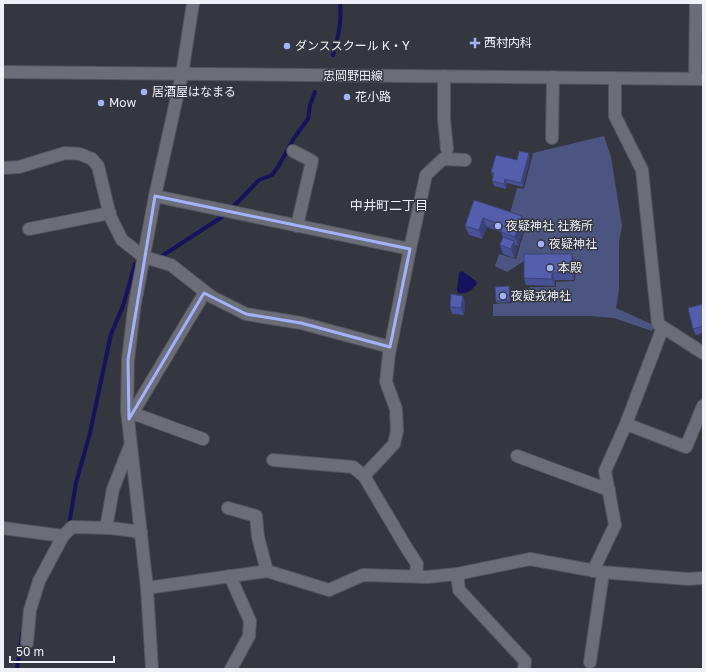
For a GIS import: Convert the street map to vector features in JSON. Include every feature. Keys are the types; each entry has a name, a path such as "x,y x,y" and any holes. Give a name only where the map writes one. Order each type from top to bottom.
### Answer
{"street":[{"path":"152,669 148,588 131,443 130,416 127,410 128,360 134,309 155,196 182,74 193,3"},
{"path":"696,3 699,79"},
{"name":"忠岡野田線","path":"3,72 699,79"},
{"path":"444,76 444,120 447,149"},
{"path":"552,138 553,77"},
{"path":"615,78 615,116 642,170 658,324 703,353"},
{"path":"293,151 312,161 297,226"},
{"path":"3,168 19,167 65,153 80,154 92,158 98,166 110,213 122,240 144,257 171,266 212,297 246,314 301,323 390,346"},
{"path":"364,476 394,444 397,431 396,409 386,382 390,346 426,174 443,159 466,160"},
{"path":"155,196 410,249"},
{"path":"29,230 110,213"},
{"path":"130,416 205,292"},
{"path":"590,662 598,572 615,525 605,471 626,424 663,327"},
{"path":"626,424 686,447 703,406"},
{"path":"130,416 203,438"},
{"path":"106,528 113,489 131,443"},
{"path":"517,456 608,490"},
{"path":"273,460 354,467 364,476 417,564 416,576"},
{"path":"228,508 256,516 258,537 267,571"},
{"path":"3,528 63,536"},
{"path":"27,643 30,610 39,581 63,536 72,528 106,528 141,532"},
{"path":"148,588 267,571 329,590 363,575 428,577 457,574 530,559 598,572 688,579 703,578"},
{"path":"457,574 459,590 525,661 524,669"},
{"path":"230,576 250,620 249,636 231,669"}],"highlighted area":[{"path":"155,196 410,249 390,347 301,323 246,314 204,293 129,419 128,360"}],"shaded area":[{"path":"604,136 611,157 622,226 619,242 619,290 616,308 651,324 653,328 652,331 614,318 589,316 493,316 493,304 512,303 512,292 523,297 530,287 556,287 556,282 575,281 576,260 527,259 507,272 495,266 499,254 516,259 526,225 509,217 517,188 524,189 533,153"},
{"path":"462,271 476,281 477,284 469,292 458,293 459,273"}],"building":[{"path":"519,151 529,153 521,183 505,179 504,184 492,181 494,173 491,172 496,155 517,160"},
{"path":"474,200 522,216 515,237 501,232 503,225 483,218 479,230 465,226"},
{"path":"503,237 514,241 511,249 500,245"},
{"name":"本殿","path":"524,254 572,254 572,273 552,273 552,279 524,278"},
{"name":"夜疑戎神社","path":"509,286 510,300 496,301 495,287"},
{"path":"451,294 463,296 461,308 450,307"},
{"path":"703,304 703,326 693,329 688,308"}],"waterway":[{"path":"333,55 340,23 340,3"},
{"path":"233,207 259,180 272,175 278,167 294,138 308,119 310,105 315,92"},
{"path":"158,257 162,256 222,217"},
{"path":"69,525 76,483 90,433 111,334 123,306 135,264 141,262"},
{"path":"17,669 22,634"}],"place":[{"name":"西村内科","path":"475,43"},
{"name":"ダンススクール K・Y","path":"287,46"},
{"name":"居酒屋はなまる","path":"144,92"},
{"name":"花小路","path":"347,97"},
{"name":"Mow","path":"101,103"},
{"name":"夜疑神社 社務所","path":"498,226"},
{"name":"夜疑神社","path":"541,244"},
{"name":"本殿","path":"550,268"},
{"name":"夜疑戎神社","path":"503,296"}],"district":[{"name":"中井町二丁目","path":"389,205"}]}
